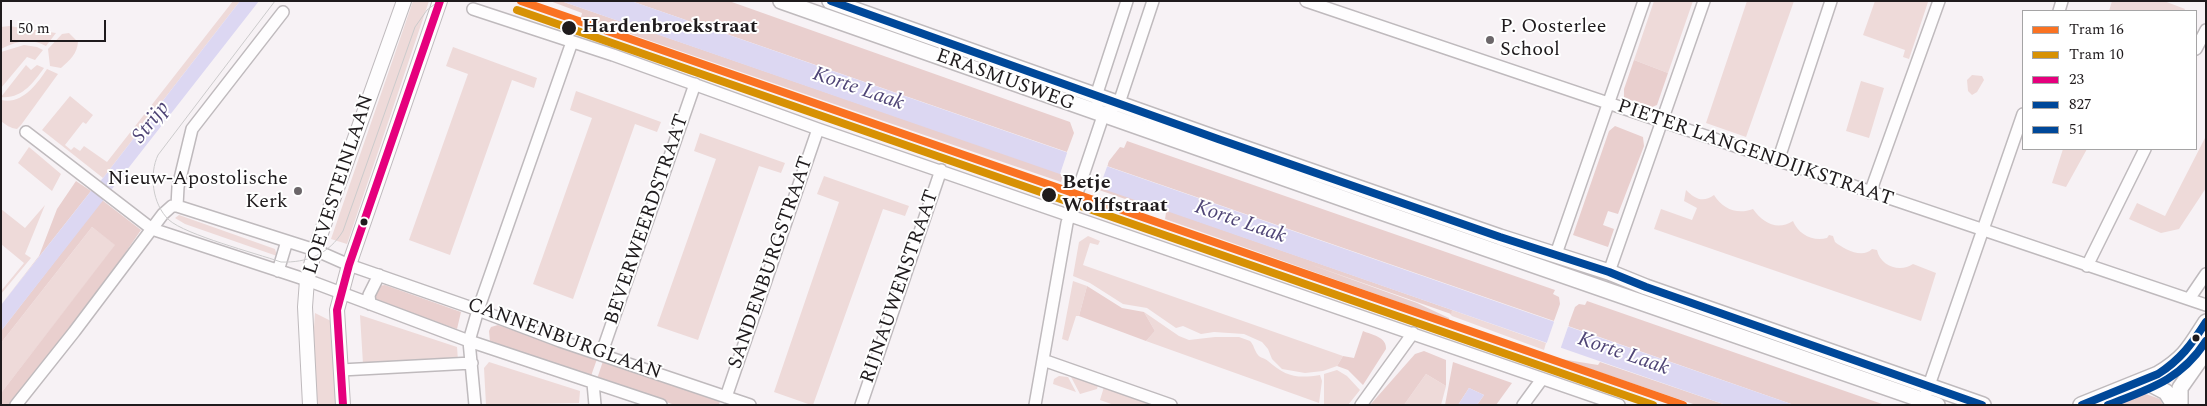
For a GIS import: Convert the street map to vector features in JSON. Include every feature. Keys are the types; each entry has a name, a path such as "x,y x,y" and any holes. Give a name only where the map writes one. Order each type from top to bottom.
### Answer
{"main road":[{"name":"ERASMUSWEG","path":"782,1 1103,116 1493,249 1581,283 1930,397 1983,405"},
{"name":"ERASMUSWEG","path":"830,1 1491,234 1609,272 1930,397"},
{"path":"2081,405 2158,374 2183,357 2206,322"},
{"path":"2180,405 2180,388 2206,351"},
{"path":"2143,380 2166,392 2174,405"}],"street":[{"name":"LOEVESTEINLAAN","path":"308,404 305,306 307,280 315,250 404,1"},
{"name":"LOEVESTEINLAAN","path":"343,405 337,310 341,292 440,1"},
{"path":"1103,116 1096,96 1127,1"},
{"path":"1035,405 1070,215 1103,116 1119,104 1153,1"},
{"name":"PIETER LANGENDIJKSTRAAT","path":"1306,1 2206,305"},
{"path":"1556,254 1644,1"},
{"path":"1609,272 1704,1"},
{"path":"1778,161 1831,1"},
{"path":"1870,193 1939,1"},
{"path":"473,10 695,84 818,129 1619,405"},
{"path":"16,405 168,209 177,206 178,187 192,129 283,12"},
{"path":"2197,47 2206,30"},
{"path":"475,405 469,341 478,310 572,42"},
{"name":"BEVERWEERDSTRAAT","path":"601,355 695,84"},
{"path":"1930,397 2022,117"},
{"name":"SANDENBURGSTRAAT","path":"726,397 818,129"},
{"name":"CANNENBURGLAAN","path":"26,132 152,229 307,280 469,341 661,405"},
{"path":"2087,266 2145,150"},
{"name":"RIJNAUWENSTRAAT","path":"861,405 941,170"},
{"name":"CANNENBURGLAAN","path":"177,206 315,250 349,265 601,355 750,405"},
{"path":"278,270 287,241"},
{"path":"2189,299 2206,274"},
{"path":"370,304 369,295 379,275"},
{"path":"1361,405 1413,333"},
{"path":"1043,360 1171,405"},
{"path":"341,370 472,363"},
{"path":"1523,405 1542,378"},
{"path":"592,383 595,405"}],"shaded area":[{"path":"233,1 240,1 103,178 42,130 70,96 93,115 86,124 83,122 65,145 71,150 74,147 80,151 84,146 107,162"},
{"path":"413,1 429,1 347,244 331,239"},
{"path":"550,1 561,1 1060,173 1063,175 1061,182 581,17 582,13"},
{"path":"631,1 729,1 1070,122 1074,133 1067,152"},
{"path":"1654,1 1693,1 1668,73 1634,60"},
{"path":"1747,1 1794,1 1746,137 1706,123"},
{"path":"1875,1 1928,2 1909,59 1903,57 1905,50 1863,35"},
{"path":"2112,1 2164,1 2185,9 2184,10 2109,10"},
{"path":"9,26 56,33 46,46 24,41 1,49 1,27"},
{"path":"69,33 78,42 75,53 61,68 50,66 48,49 62,34"},
{"path":"24,45 43,50 35,60 27,57 1,88 1,52"},
{"path":"453,47 537,78 534,88 512,80 450,255 409,240 468,74 446,66"},
{"path":"1634,60 1668,73 1657,105 1652,107 1624,98 1624,89"},
{"path":"26,65 31,70 37,65 44,68 21,93 1,97"},
{"path":"47,69 58,74 21,125 15,129 1,121 1,100 9,101 16,99 28,92"},
{"path":"1972,75 1982,76 1984,80 1977,92 1972,95 1968,91 1967,80"},
{"path":"1861,81 1884,88 1869,138 1846,131"},
{"path":"576,91 661,122 657,132 635,124 573,299 533,284 592,118 570,110"},
{"path":"1615,126 1643,137 1644,146 1618,214 1608,211 1603,225 1614,229 1608,247 1573,235 1609,131"},
{"path":"700,133 785,163 781,173 759,166 698,340 657,326 716,159 694,151"},
{"path":"2206,136 2206,188 2179,229 2161,233 2129,219 2137,203 2165,216"},
{"path":"1127,141 1555,290 1553,294 1559,297 1560,304 1554,321 1107,166 1120,147 1124,148"},
{"path":"29,147 61,174 52,191 18,163"},
{"path":"2063,150 2086,150 2066,187 2052,183"},
{"path":"824,176 909,206 905,216 883,209 813,405 811,405 774,392 839,202 817,194"},
{"path":"76,181 91,191 1,305 39,256 57,209"},
{"path":"1100,187 1452,310 1451,314 1309,264 1417,303 1449,318 1449,320 1165,219 1166,213 1096,189"},
{"path":"1686,190 1699,199 1706,199 1714,195 1731,210 1747,211 1753,209 1761,218 1771,224 1781,225 1793,221 1798,230 1807,236 1822,239 1827,238 1829,235 1833,236 1835,242 1853,252 1863,253 1872,249 1877,250 1879,256 1886,264 1897,268 1908,267 1913,264 1936,273 1921,321 1654,229 1661,209 1692,220 1697,208 1684,201"},
{"path":"102,200 141,230 72,330 14,405 1,405 1,393 115,245 92,227 1,343 1,331"},
{"path":"45,205 25,254 31,258 1,294 1,291 24,263 1,244 1,209 25,228"},
{"path":"179,215 275,249 277,256 185,224 175,218"},
{"path":"92,227 116,245 1,393 1,343"},
{"path":"1088,236 1100,241 1098,245 1090,243 1083,265 1343,356 1337,366 1323,371 1305,373 1282,369 1272,359 1268,349 1262,342 1244,334 1214,332 1201,334 1183,326 1176,328 1147,308 1123,304 1090,283 1073,276 1079,242"},
{"path":"1073,281 1087,286 1079,316 1076,316 1068,341 1062,339"},
{"path":"385,285 461,312 457,329 380,303 375,299 373,292 378,286"},
{"path":"1087,286 1122,308 1144,312 1155,331 1146,341 1079,316"},
{"path":"1587,301 1885,405 1794,405 1568,326 1575,307 1579,304 1585,305"},
{"path":"1452,310 1546,343 1544,350 1452,316 1450,314"},
{"path":"1144,312 1179,336 1189,340 1239,337 1250,341 1259,356 1286,373 1304,377 1320,375 1322,381 1319,403 1146,341 1155,331"},
{"path":"315,313 331,321 336,405 317,405 313,342"},
{"path":"360,315 457,347 458,360 363,364"},
{"path":"498,325 597,359 591,376 490,342 489,331 491,327"},
{"path":"1363,331 1382,339 1386,349 1363,385 1348,370 1337,366 1343,356 1354,358"},
{"path":"1424,351 1446,360 1446,386 1426,374 1404,405 1370,405 1415,354"},
{"path":"1561,359 1598,365 1600,362 1726,405 1696,405"},
{"path":"603,361 720,401 719,405 675,405 597,379"},
{"path":"489,362 580,391 579,403 486,405 484,368"},
{"path":"1453,362 1512,383 1496,405 1477,405 1484,395 1469,388 1458,405 1445,405"},
{"path":"1337,370 1347,376 1360,390 1348,405 1324,405 1324,374"},
{"path":"1426,374 1446,386 1441,405 1404,405"},
{"path":"1070,375 1098,385 1097,389 1080,394"},
{"path":"1059,376 1068,377 1076,392 1053,384 1054,379"},
{"path":"1104,387 1147,402 1146,405 1114,405 1100,400"},
{"path":"2143,393 2160,399 2163,405 2115,405"}],"water":[{"name":"Strijp","path":"240,1 259,1 1,331 1,305 103,178"},
{"name":"Korte Laak","path":"561,1 631,1 1794,405 1726,405"},
{"path":"1469,388 1484,395 1477,405 1458,405"}],"pier":[{"path":"1068,150 1108,164 1099,189 1060,174"},
{"path":"1555,319 1569,324 1560,350 1546,345"}],"tram line":[{"path":"275,1 158,155 153,180 159,206 169,220 178,226 205,238 281,262 300,261 316,256 331,246 343,231 415,27 427,10 439,1"},
{"name":"16","path":"521,1 1683,405"},
{"name":"10","path":"517,10 1653,405"}],"transit line":[{"name":"23","path":"343,405 337,310 349,265 440,1"},
{"name":"827","path":"831,1 1218,139 1500,237 1609,272 1646,287 1982,405"},
{"name":"827","path":"2082,405 2158,374 2185,351 2206,322"},
{"name":"51","path":"2108,405 2163,382 2186,365 2206,341"}],"place":[{"name":"Hardenbroekstraat","path":"569,28"},
{"name":"P. Oosterlee School","path":"1490,40"},
{"name":"Nieuw-Apostolische Kerk","path":"298,191"},
{"name":"Betje Wolffstraat","path":"1049,195"}]}
